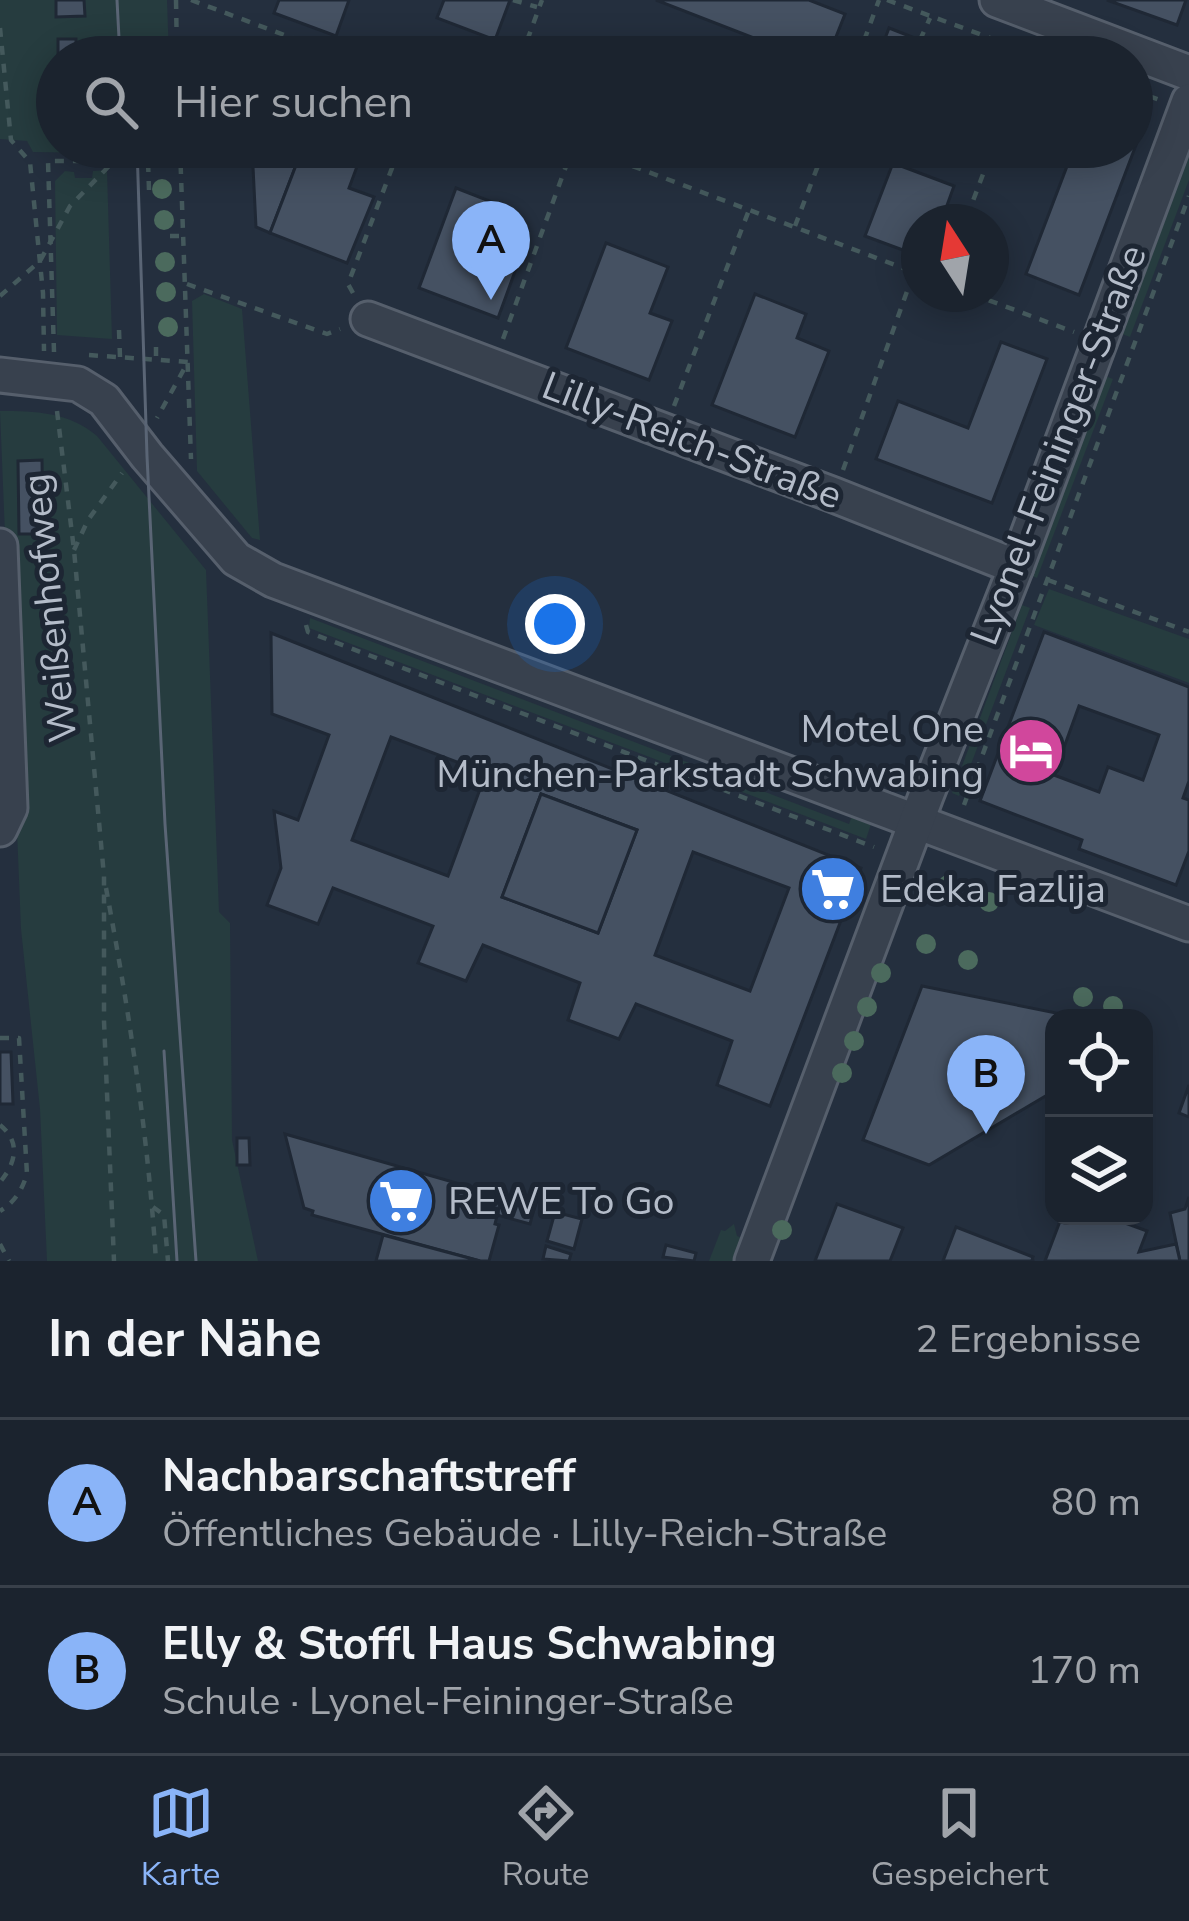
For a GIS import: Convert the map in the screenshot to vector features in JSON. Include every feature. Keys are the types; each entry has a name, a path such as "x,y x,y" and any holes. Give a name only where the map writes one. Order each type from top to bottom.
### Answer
{"street":[{"path":"998,0 1092,36"},
{"path":"1153,59 1189,73"},
{"name":"Lyonel-Feininger-Straße","path":"752,1261 916,821 1031,573 1097,341 1189,101"},
{"name":"Lilly-Reich-Straße","path":"368,319 1031,573"},
{"path":"0,375 62,362 77,384 104,400 138,456 236,559 273,580 1189,924"},
{"path":"0,546 10,808 0,829"}],"path":[{"path":"176,0 176,36"},
{"path":"191,0 287,36"},
{"path":"513,0 540,4 528,36"},
{"path":"867,36 883,0 986,36"},
{"path":"922,36 930,16"},
{"path":"0,28 10,140 30,162 44,351 62,362 120,357 188,362"},
{"name":"Weißenhofweg","path":"48,168 62,362 59,429 104,876"},
{"path":"0,296 40,261 70,206 111,168"},
{"path":"148,168 149,190"},
{"path":"181,168 193,509"},
{"path":"185,284 327,334 368,319 348,284 392,168"},
{"path":"493,365 570,168"},
{"path":"635,168 901,267"},
{"path":"795,227 816,168"},
{"path":"972,204 985,168"},
{"path":"953,836 1031,573 1189,196"},
{"path":"665,430 749,210"},
{"path":"170,236 184,236"},
{"path":"1009,308 1097,341"},
{"path":"834,495 902,312"},
{"path":"119,330 120,357"},
{"path":"155,346 156,360"},
{"path":"74,550 88,520 138,456 188,362"},
{"path":"1031,573 1189,632"},
{"path":"306,623 308,632 902,859"},
{"path":"104,876 131,1021 155,1261"},
{"path":"104,876 104,1021 114,1261"},
{"path":"0,1039 20,1038 27,1174 22,1189 0,1211"},
{"path":"0,1125 10,1133 15,1149 12,1168 0,1182"},
{"path":"15,1149 26,1149"},
{"path":"152,1207 164,1215 168,1261"},
{"path":"0,1244 9,1261"}],"green space":[{"path":"0,0 167,0 168,36 36,36 36,152 27,141 0,139"},
{"path":"1189,157 1189,180 1130,337 1122,334"},
{"path":"107,170 112,339 57,335 55,181 65,171 74,172 75,178 92,178 93,171"},
{"path":"204,294 242,309 260,540 252,538 197,471 192,301"},
{"path":"1105,376 1113,379 1037,578 1030,575"},
{"path":"0,411 63,418 97,436 206,570 219,912 230,923 232,1140 258,1261 47,1261 40,1109 21,929"},
{"path":"1049,589 1189,639 1189,683 1034,625"},
{"path":"1022,605 1030,608 959,796 952,793"},
{"path":"310,618 849,824 852,816 871,824 866,839 309,628"},
{"path":"734,1224 742,1238 733,1261 709,1261 721,1230"}],"building":[{"path":"56,0 84,0 85,16 56,17"},
{"path":"279,0 349,0 336,36 274,13"},
{"path":"444,0 510,0 496,36 437,18"},
{"path":"656,0 809,0 845,14 836,36 749,36"},
{"path":"1107,0 1186,0 1177,25"},
{"path":"889,28 910,36 886,36"},
{"path":"253,168 295,168 270,233 256,227"},
{"path":"295,168 356,168 349,188 374,197 347,263 270,233"},
{"path":"891,168 906,168 954,186 948,204 901,204 901,249 865,236"},
{"path":"1066,168 1127,168 1079,295 1026,274"},
{"path":"456,188 510,209 496,246 521,255 498,318 419,288"},
{"path":"606,243 668,267 650,313 672,321 649,380 566,348"},
{"path":"755,294 806,314 797,338 829,351 795,437 712,405"},
{"path":"1001,342 1047,359 992,503 876,459 898,401 968,428"},
{"path":"42,460 43,534 19,534 18,461"},
{"name":"Motel One München-Parkstadt Schwabing","path":"1044,632 1189,687 1189,781 1183,798 1189,800 1189,851 1176,885 1079,849 1082,840 980,801","holes":["1079,706 1159,735 1143,780 1108,767 1099,792 1054,775"]},
{"path":"271,633 861,868 770,1106 717,1085 732,1041 636,1004 619,1039 568,1020 580,983 483,945 466,981 418,963 433,926 333,888 318,924 267,905 281,868 274,811 298,820 329,735 272,714","holes":["391,737 486,773 448,876 352,840","541,794 637,830 598,933 502,897","693,852 789,888 750,991 655,955"]},
{"path":"541,794 637,830 598,933 502,897"},
{"path":"922,986 1045,1011 1045,1096 929,1165 863,1140"},
{"path":"0,1052 11,1052 13,1104 0,1104"},
{"path":"1189,1085 1189,1117 1179,1113"},
{"name":"REWE To Go","path":"285,1134 502,1196 489,1261 312,1215 313,1211 304,1208"},
{"path":"237,1138 249,1138 250,1165 237,1165"},
{"path":"502,1196 535,1205 530,1224 497,1215"},
{"path":"1189,1197 1189,1261 1180,1261 1170,1213 1185,1209"},
{"path":"837,1204 903,1228 890,1261 815,1261"},
{"path":"555,1212 582,1219 574,1249 547,1241"},
{"path":"1059,1225 1131,1225 1147,1231 1139,1252 1176,1244 1180,1261 1045,1261"},
{"path":"956,1227 1033,1257 1034,1261 943,1261"},
{"path":"383,1235 480,1261 376,1261"},
{"path":"666,1245 696,1253 694,1261 663,1257"},
{"path":"546,1246 571,1254 569,1261 543,1259"}],"tram line":[{"path":"117,0 119,36"},
{"path":"138,168 165,824 196,1261"},
{"path":"164,1051 177,1261"}],"place":[{"name":"Nachbarschaftstreff","path":"491,300"},
{"name":"Motel One München-Parkstadt Schwabing","path":"1031,751"},
{"name":"Edeka Fazlija","path":"833,889"},
{"name":"Elly & Stoffl Haus Schwabing","path":"986,1134"},
{"name":"REWE To Go","path":"401,1201"}]}
